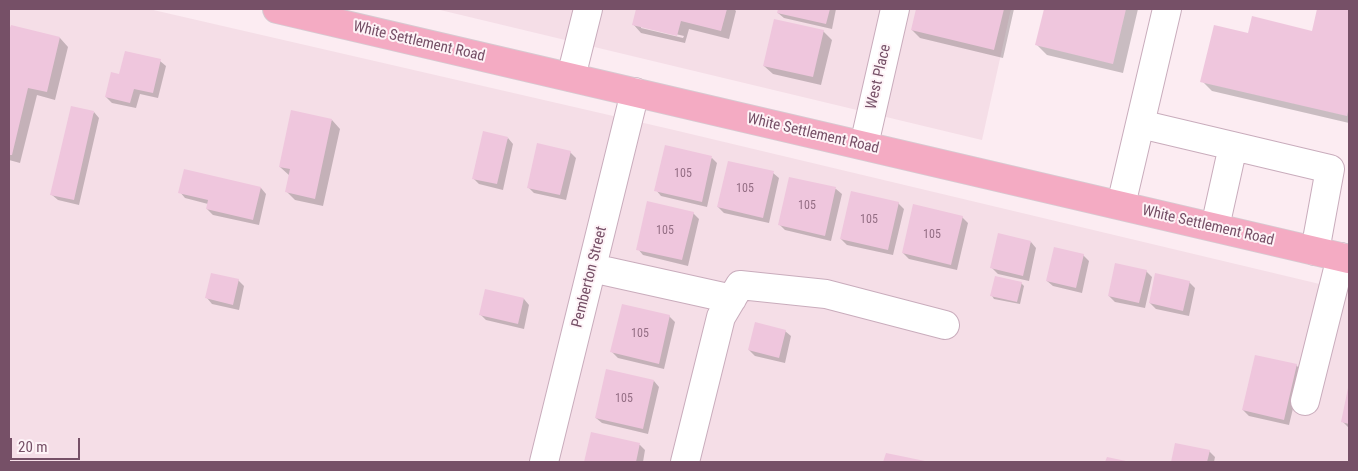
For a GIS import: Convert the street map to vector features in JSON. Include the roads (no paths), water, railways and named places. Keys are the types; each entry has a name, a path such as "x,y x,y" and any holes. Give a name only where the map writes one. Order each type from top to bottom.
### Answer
{"main road":[{"name":"White Settlement Road","path":"277,9 1345,258"}],"street":[{"path":"571,77 588,9"},
{"name":"West Place","path":"864,145 895,9"},
{"path":"1121,206 1167,9"},
{"name":"Pemberton Street","path":"544,462 635,92"},
{"path":"1140,124 1340,171 1315,251"},
{"path":"1215,227 1233,146"},
{"path":"1305,401 1338,316 1345,258"},
{"path":"592,268 732,299"},
{"path":"685,462 721,317 740,285 826,294 945,325"}]}
